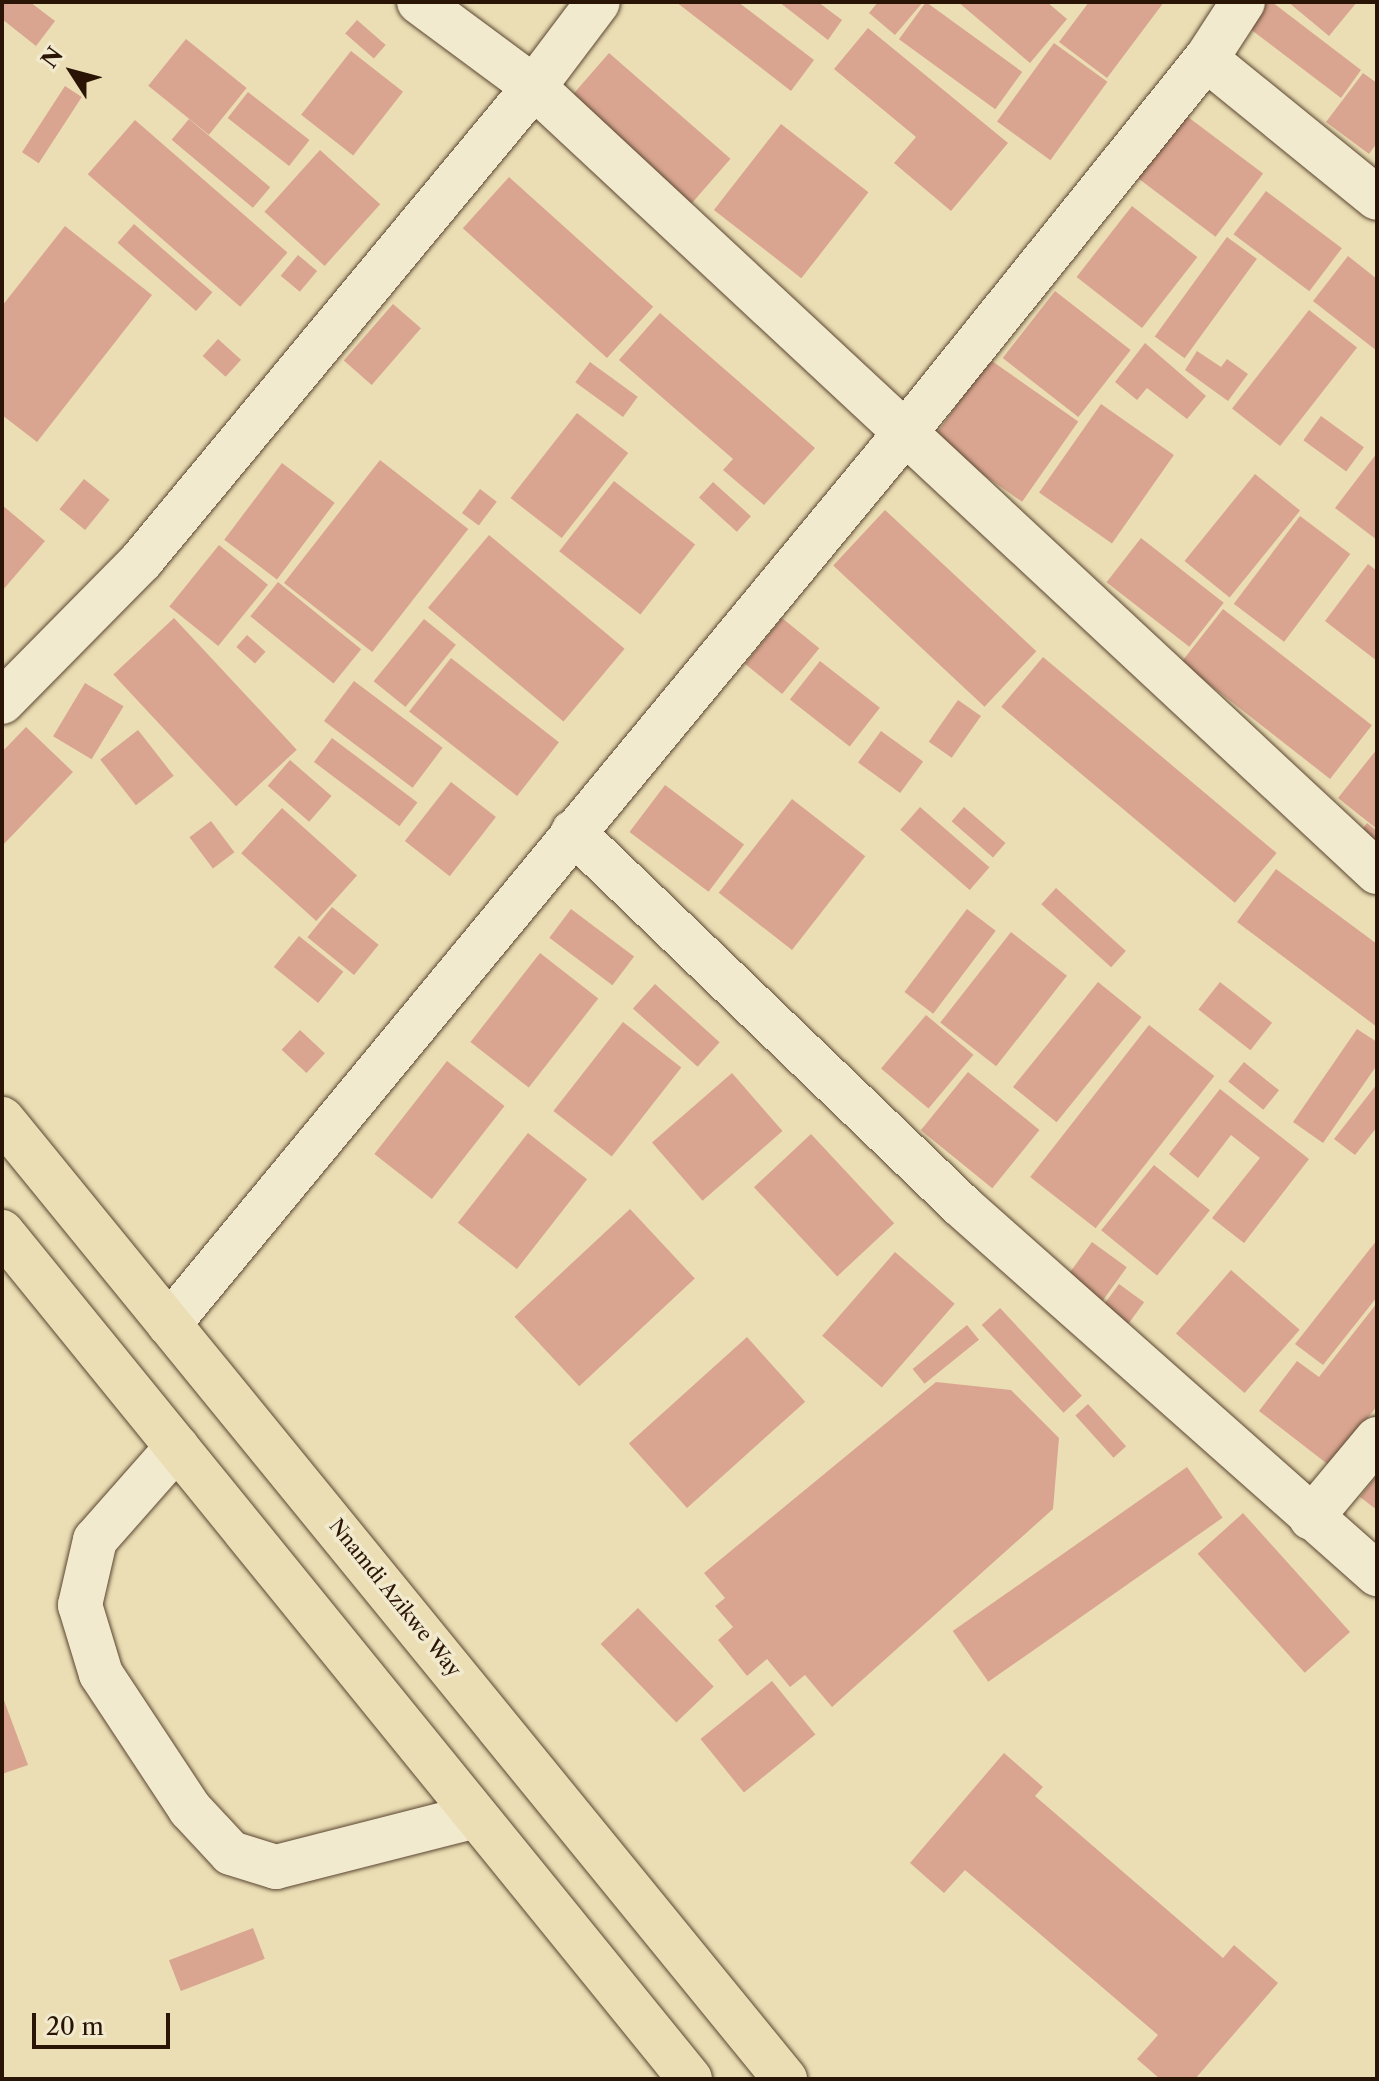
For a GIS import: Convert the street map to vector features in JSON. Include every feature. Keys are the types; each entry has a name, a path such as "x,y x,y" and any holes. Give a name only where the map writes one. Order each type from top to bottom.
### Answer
{"highway":[{"name":"Nnamdi Azikwe Way","path":"2,1119 785,2079"},
{"path":"9,1252 177,1447 690,2079"}],"street":[{"path":"419,2 534,87 1377,872"},
{"path":"2,702 141,561 534,87 598,2"},
{"path":"169,1324 905,433 1206,59 1243,2"},
{"path":"1206,59 1377,198"},
{"path":"573,832 962,1206 1377,1574"},
{"path":"1311,1518 1377,1439"},
{"path":"177,1447 95,1540 80,1605 101,1674 190,1809 231,1853 276,1867 476,1816"}],"building":[{"path":"2,2 30,2 55,21 36,46 2,19"},
{"path":"676,2 738,2 814,60 791,91"},
{"path":"779,2 818,2 842,20 828,40"},
{"path":"878,2 923,2 895,35 869,13"},
{"path":"926,2 1022,72 995,109 899,39"},
{"path":"958,2 1047,2 1067,19 1030,63"},
{"path":"1089,2 1164,2 1107,78 1059,42"},
{"path":"1256,2 1272,2 1361,70 1341,98 1241,22"},
{"path":"1288,2 1357,2 1329,36"},
{"path":"357,20 386,45 374,59 345,34"},
{"path":"868,28 1008,143 951,211 894,163 916,137 834,69"},
{"path":"186,39 247,88 209,135 148,86"},
{"path":"1054,43 1107,82 1050,160 997,121"},
{"path":"351,51 403,92 353,155 301,115"},
{"path":"609,53 731,159 691,204 570,98"},
{"path":"1363,73 1377,83 1377,143 1369,154 1326,122"},
{"path":"65,86 82,97 39,163 22,152"},
{"path":"248,92 309,140 289,166 228,118"},
{"path":"1184,114 1263,174 1216,237 1136,177"},
{"path":"189,119 270,187 253,208 172,140"},
{"path":"135,120 287,253 240,307 88,174"},
{"path":"781,124 868,192 801,278 714,210"},
{"path":"320,150 380,204 325,266 264,212"},
{"path":"509,177 653,307 607,358 463,228"},
{"path":"1266,191 1342,248 1309,291 1234,234"},
{"path":"1132,206 1197,257 1142,328 1077,277"},
{"path":"134,224 212,292 196,311 118,243"},
{"path":"65,226 152,295 37,442 2,415 2,306"},
{"path":"1227,237 1257,259 1185,358 1155,337"},
{"path":"298,255 317,271 300,292 281,276"},
{"path":"1348,256 1377,279 1377,351 1313,301"},
{"path":"1055,291 1131,350 1078,417 1003,358"},
{"path":"393,304 421,328 372,385 344,361"},
{"path":"1309,310 1357,348 1280,446 1232,409"},
{"path":"660,313 815,448 764,505 723,470 733,459 619,360"},
{"path":"218,339 241,360 226,377 203,356"},
{"path":"1145,343 1206,396 1187,419 1147,388 1137,400 1115,382"},
{"path":"1197,351 1221,367 1227,359 1248,374 1228,401 1185,370"},
{"path":"989,359 1078,422 1022,502 933,439"},
{"path":"590,362 638,397 623,417 575,382"},
{"path":"1101,404 1174,455 1112,544 1039,492"},
{"path":"577,413 628,453 562,538 511,498"},
{"path":"1321,416 1364,447 1346,471 1303,440"},
{"path":"1377,453 1377,540 1335,508"},
{"path":"380,460 468,529 372,652 284,583"},
{"path":"282,463 335,503 277,579 224,540"},
{"path":"1255,474 1300,511 1230,598 1185,561"},
{"path":"84,479 110,500 85,530 59,509"},
{"path":"614,481 695,544 640,615 559,551"},
{"path":"713,482 751,516 737,532 699,498"},
{"path":"480,489 497,502 479,526 462,513"},
{"path":"2,505 45,541 2,591"},
{"path":"885,510 1036,651 985,707 833,566"},
{"path":"1300,516 1350,554 1284,642 1234,604"},
{"path":"489,535 625,649 564,722 428,608"},
{"path":"1141,538 1224,603 1189,647 1107,582"},
{"path":"219,545 268,585 218,646 169,606"},
{"path":"1368,564 1377,571 1377,661 1325,621"},
{"path":"278,582 361,649 333,684 250,616"},
{"path":"1223,609 1372,725 1330,779 1181,663"},
{"path":"174,618 297,750 236,806 113,675"},
{"path":"782,618 819,648 782,694 745,664"},
{"path":"424,619 456,645 406,707 374,681"},
{"path":"247,635 266,652 255,664 236,647"},
{"path":"1043,657 1277,853 1235,903 1001,707"},
{"path":"451,658 559,742 517,796 409,712"},
{"path":"820,661 880,708 850,746 790,700"},
{"path":"354,681 443,748 413,788 324,721"},
{"path":"85,683 124,706 92,759 53,736"},
{"path":"958,700 981,716 952,758 929,742"},
{"path":"26,727 73,772 2,846 2,752"},
{"path":"138,730 174,776 136,805 100,760"},
{"path":"881,731 923,762 900,793 858,763"},
{"path":"332,738 417,802 399,826 314,762"},
{"path":"1377,749 1377,829 1338,798"},
{"path":"290,760 332,796 309,822 268,786"},
{"path":"451,782 496,817 450,876 405,841"},
{"path":"665,785 744,845 709,892 629,832"},
{"path":"792,799 865,856 792,950 719,893"},
{"path":"920,807 989,867 970,890 900,830"},
{"path":"964,807 1006,843 993,857 952,821"},
{"path":"282,808 357,876 316,921 241,853"},
{"path":"211,821 234,852 213,868 189,837"},
{"path":"1367,823 1377,831 1377,845 1360,832"},
{"path":"1276,869 1377,944 1377,1027 1237,922"},
{"path":"1056,888 1126,951 1111,967 1041,904"},
{"path":"332,907 379,945 354,975 307,937"},
{"path":"571,909 634,957 612,985 549,938"},
{"path":"967,909 996,931 933,1014 904,992"},
{"path":"1011,932 1067,976 996,1066 940,1023"},
{"path":"299,936 343,972 318,1003 274,967"},
{"path":"540,953 598,999 529,1088 470,1042"},
{"path":"1098,982 1142,1017 1057,1122 1013,1087"},
{"path":"1220,982 1272,1023 1250,1050 1198,1010"},
{"path":"655,984 720,1042 698,1067 633,1009"},
{"path":"926,1015 973,1055 928,1108 881,1069"},
{"path":"623,1022 681,1068 612,1157 553,1111"},
{"path":"1149,1025 1214,1076 1096,1228 1030,1177"},
{"path":"1357,1029 1377,1042 1377,1065 1323,1143 1293,1122"},
{"path":"300,1030 325,1053 306,1073 282,1050"},
{"path":"447,1061 505,1106 432,1199 374,1154"},
{"path":"1244,1062 1279,1090 1263,1110 1228,1081"},
{"path":"968,1072 1039,1130 992,1188 921,1130"},
{"path":"732,1073 783,1131 703,1201 652,1143"},
{"path":"1377,1084 1377,1127 1355,1155 1334,1139"},
{"path":"1220,1089 1309,1159 1244,1243 1212,1218 1260,1158 1231,1135 1198,1178 1169,1154"},
{"path":"528,1133 587,1179 517,1269 458,1223"},
{"path":"811,1134 894,1223 837,1276 754,1187"},
{"path":"1154,1165 1210,1210 1157,1276 1101,1230"},
{"path":"630,1209 695,1278 579,1386 514,1317"},
{"path":"1377,1240 1377,1297 1323,1365 1295,1344"},
{"path":"1092,1242 1127,1267 1096,1310 1061,1285"},
{"path":"895,1252 955,1304 882,1388 822,1336"},
{"path":"1231,1270 1300,1330 1245,1393 1176,1333"},
{"path":"1119,1284 1144,1302 1128,1324 1103,1306"},
{"path":"1377,1303 1377,1406 1330,1466 1259,1411 1297,1361 1319,1377"},
{"path":"1000,1308 1082,1396 1064,1413 982,1325"},
{"path":"967,1325 979,1340 925,1384 913,1369"},
{"path":"747,1337 805,1402 687,1508 629,1443"},
{"path":"936,1382 1011,1390 1059,1438 1053,1509 832,1707 805,1675 790,1687 767,1659 747,1676 718,1640 733,1627 715,1606 725,1598 704,1573"},
{"path":"1088,1404 1126,1446 1114,1458 1075,1415"},
{"path":"1187,1467 1223,1518 988,1682 953,1631"},
{"path":"1377,1475 1377,1510 1360,1497"},
{"path":"1243,1513 1350,1632 1305,1673 1198,1554"},
{"path":"638,1608 714,1686 676,1723 601,1644"},
{"path":"772,1681 815,1735 744,1793 701,1739"},
{"path":"2,1695 28,1765 2,1774"},
{"path":"1004,1753 1043,1787 1035,1796 1223,1958 1234,1945 1278,1983 1195,2079 1160,2079 1137,2059 1158,2035 965,1870 944,1893 910,1863"},
{"path":"253,1928 265,1959 181,1991 169,1960"}]}
